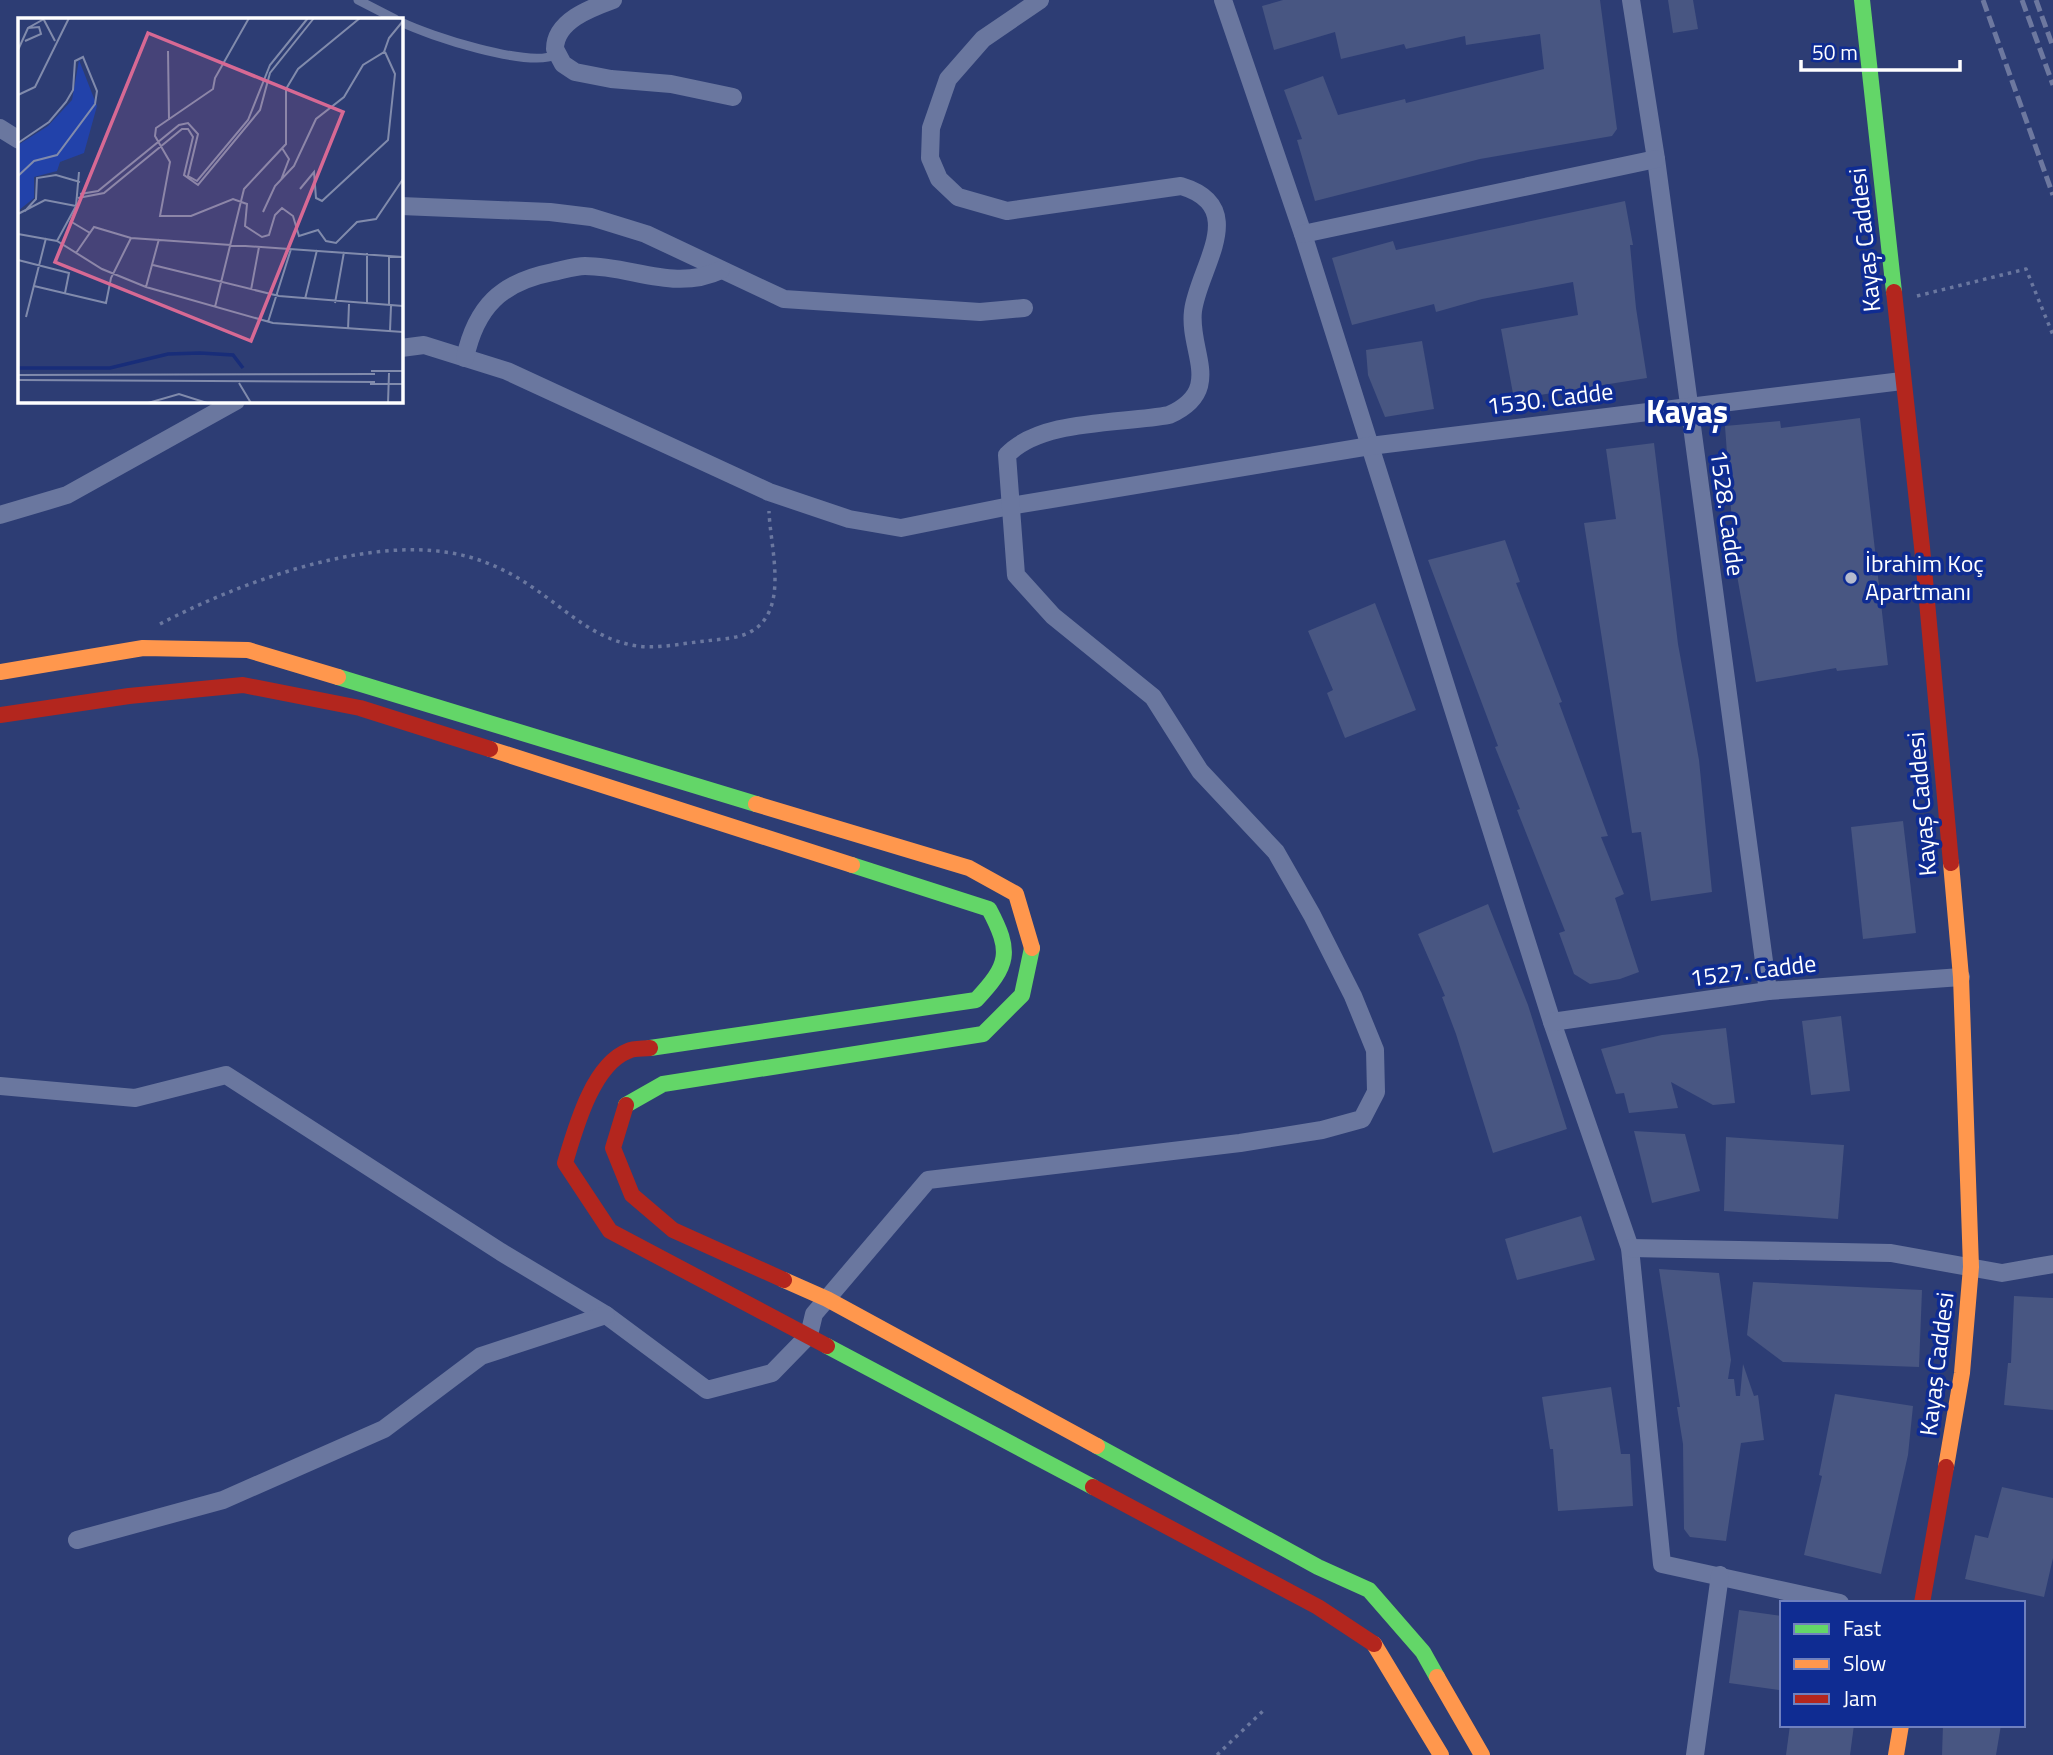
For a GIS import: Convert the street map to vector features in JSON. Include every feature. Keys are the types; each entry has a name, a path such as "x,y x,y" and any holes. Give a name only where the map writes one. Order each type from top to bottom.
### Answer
{"street":[{"path":"613,0 584,11 566,26 555,44 556,55 563,64 584,74 671,84 733,97"},
{"path":"0,1086 135,1098 226,1074 406,1192 606,1315 707,1390 772,1373 809,1335 814,1314 928,1180 1322,1130 1362,1119 1376,1092 1375,1050 1353,996 1276,852 1200,771 1153,698 1053,616 1016,575 1007,455 1029,437 1041,432 1169,415 1193,398 1202,372 1192,329 1195,298 1218,233 1215,215 1205,199 1181,186 1007,211 958,197 939,179 930,158 931,128 948,79 983,39 1040,0"},
{"path":"1223,0 1303,234 1552,1022 1630,1248 1662,1564 1831,1601"},
{"name":"1528. Cadde","path":"1631,0 1656,159 1768,991"},
{"name":"Kayaş Caddesi","path":"1862,0 1922,547 1961,977 1971,1267 1962,1373 1922,1601"},
{"path":"0,128 18,139"},
{"path":"1303,234 1656,159"},
{"path":"402,206 550,212 591,217 646,234 768,293 802,302 980,312 1024,308"},
{"path":"465,358 471,331 490,302 520,281 537,275 584,266 678,279 702,279 721,270"},
{"name":"1530. Cadde","path":"402,348 424,345 507,372 769,492 849,519 901,528 1010,506 1370,446 1902,381"},
{"path":"0,515 68,495 234,402"},
{"path":"0,672 143,648 248,650 969,868 1016,894 1032,947 1022,995 983,1034 663,1084 625,1107 613,1148 632,1195 673,1230 827,1299 1318,1567 1369,1590 1423,1652 1482,1755"},
{"path":"0,715 128,696 243,685 360,708 989,909 1006,939 1002,973 976,1000 626,1051 598,1078 580,1114 565,1163 610,1231 1318,1607 1377,1646 1441,1755"},
{"name":"1527. Cadde","path":"1552,1022 1768,991 1961,977"},
{"path":"1630,1248 1891,1253 2001,1273 2053,1264"},
{"path":"77,1540 223,1500 384,1429 481,1356 606,1315"},
{"path":"1695,1755 1720,1575"},
{"path":"1896,1755 1901,1727"}],"lane":[{"path":"358,0 393,18"},
{"path":"402,22 428,35 501,54 545,59 556,55"}],"path":[{"path":"1895,302 2026,269 2053,335"},
{"path":"160,624 222,594 292,570 385,551 425,550 469,557 492,565 535,589 586,628 619,642 650,648 739,636 762,623 772,606 774,560 769,492"},
{"path":"1217,1755 1264,1710"}],"building":[{"path":"1283,0 1600,0 1617,129 1612,136 1480,159 1315,201 1297,140 1302,139 1284,90 1323,76 1338,115 1405,99 1406,103 1544,69 1540,34 1466,45 1465,36 1406,49 1404,44 1341,59 1335,32 1274,50 1262,6"},
{"path":"1668,0 1693,0 1698,29 1673,33"},
{"path":"1625,201 1633,245 1630,245 1636,308 1647,378 1514,399 1501,329 1578,315 1573,282 1482,299 1436,312 1434,304 1352,325 1332,258 1393,241 1396,250"},
{"path":"1422,341 1434,409 1385,417 1368,375 1366,350"},
{"path":"1860,418 1888,665 1837,671 1836,668 1756,682 1735,564 1725,426 1780,421 1781,428"},
{"path":"1654,443 1678,644 1699,760 1712,892 1651,901 1641,832 1632,833 1584,523 1616,519 1606,449"},
{"path":"1505,540 1520,582 1516,583 1562,702 1559,703 1608,836 1601,837 1624,894 1615,898 1639,972 1620,979 1590,984 1574,974 1559,933 1565,931 1517,810 1520,809 1495,747 1498,746 1428,560"},
{"path":"1375,603 1416,710 1345,738 1327,693 1333,690 1308,631"},
{"path":"1903,821 1916,933 1863,939 1851,827"},
{"path":"1488,904 1528,1005 1567,1129 1493,1153 1442,997 1445,996 1418,934"},
{"path":"1841,1016 1850,1091 1811,1095 1802,1021"},
{"path":"1726,1028 1735,1103 1713,1105 1671,1082 1678,1108 1629,1113 1624,1093 1616,1094 1601,1049 1662,1035"},
{"path":"1634,1131 1685,1134 1700,1191 1652,1203"},
{"path":"1726,1137 1844,1145 1838,1219 1724,1211"},
{"path":"1581,1216 1595,1260 1517,1280 1505,1239"},
{"path":"1659,1269 1719,1273 1731,1360 1728,1379 1734,1379 1736,1396 1740,1396 1743,1364 1754,1396 1758,1395 1764,1440 1741,1443 1726,1541 1690,1537 1684,1529 1683,1444 1677,1407 1680,1407"},
{"path":"1753,1282 1922,1290 1919,1367 1783,1362 1747,1335"},
{"path":"2014,1296 2053,1298 2053,1410 2004,1405 2008,1363 2011,1363"},
{"path":"1611,1387 1621,1454 1630,1454 1633,1506 1558,1511 1553,1449 1550,1449 1542,1397"},
{"path":"1835,1394 1913,1406 1908,1455 1881,1574 1804,1555 1822,1476 1819,1475"},
{"path":"2002,1487 2053,1498 2053,1558 2044,1597 1965,1579 1975,1535 1988,1538"},
{"path":"1739,1610 1780,1616 1779,1690 1729,1683"},
{"path":"1790,1727 1854,1727 1850,1755 1786,1755"},
{"path":"1943,1727 2001,1727 1996,1755 1942,1755"}],"railway":[{"path":"1983,0 2053,195"},
{"path":"2022,0 2053,85"},
{"path":"2036,0 2053,47"}],"traffic: fast":[{"path":"1862,0 1894,292"},
{"path":"338,677 756,804"},
{"path":"650,1048 976,1000 995,977 1004,958 1001,936 989,909 852,865"},
{"path":"626,1105 663,1084 983,1034 1022,995 1032,948"},
{"path":"827,1346 1093,1487"},
{"path":"1097,1446 1318,1567 1369,1590 1423,1652 1437,1677"}],"traffic: slow":[{"path":"0,672 143,648 248,650 338,677"},
{"path":"490,749 852,865"},
{"path":"756,804 969,868 1016,894 1032,948"},
{"path":"1946,1467 1962,1373 1971,1267 1961,977 1951,863"},
{"path":"784,1280 827,1299 1097,1446"},
{"path":"1374,1644 1441,1755"},
{"path":"1437,1677 1482,1755"},
{"path":"1896,1755 1901,1727"}],"traffic: jam":[{"path":"1894,292 1922,547 1951,863"},
{"path":"0,715 129,696 243,685 360,708 490,749"},
{"path":"650,1048 628,1051 615,1058 604,1070 587,1100 565,1163 610,1231 827,1346"},
{"path":"626,1105 613,1148 632,1195 673,1230 784,1280"},
{"path":"1922,1601 1946,1467"},
{"path":"1093,1487 1318,1607 1374,1644"}],"place":[{"name":"İbrahim Koç Apartmanı","path":"1851,578"}],"district":[{"name":"Kayaş","path":"1687,412"}]}
